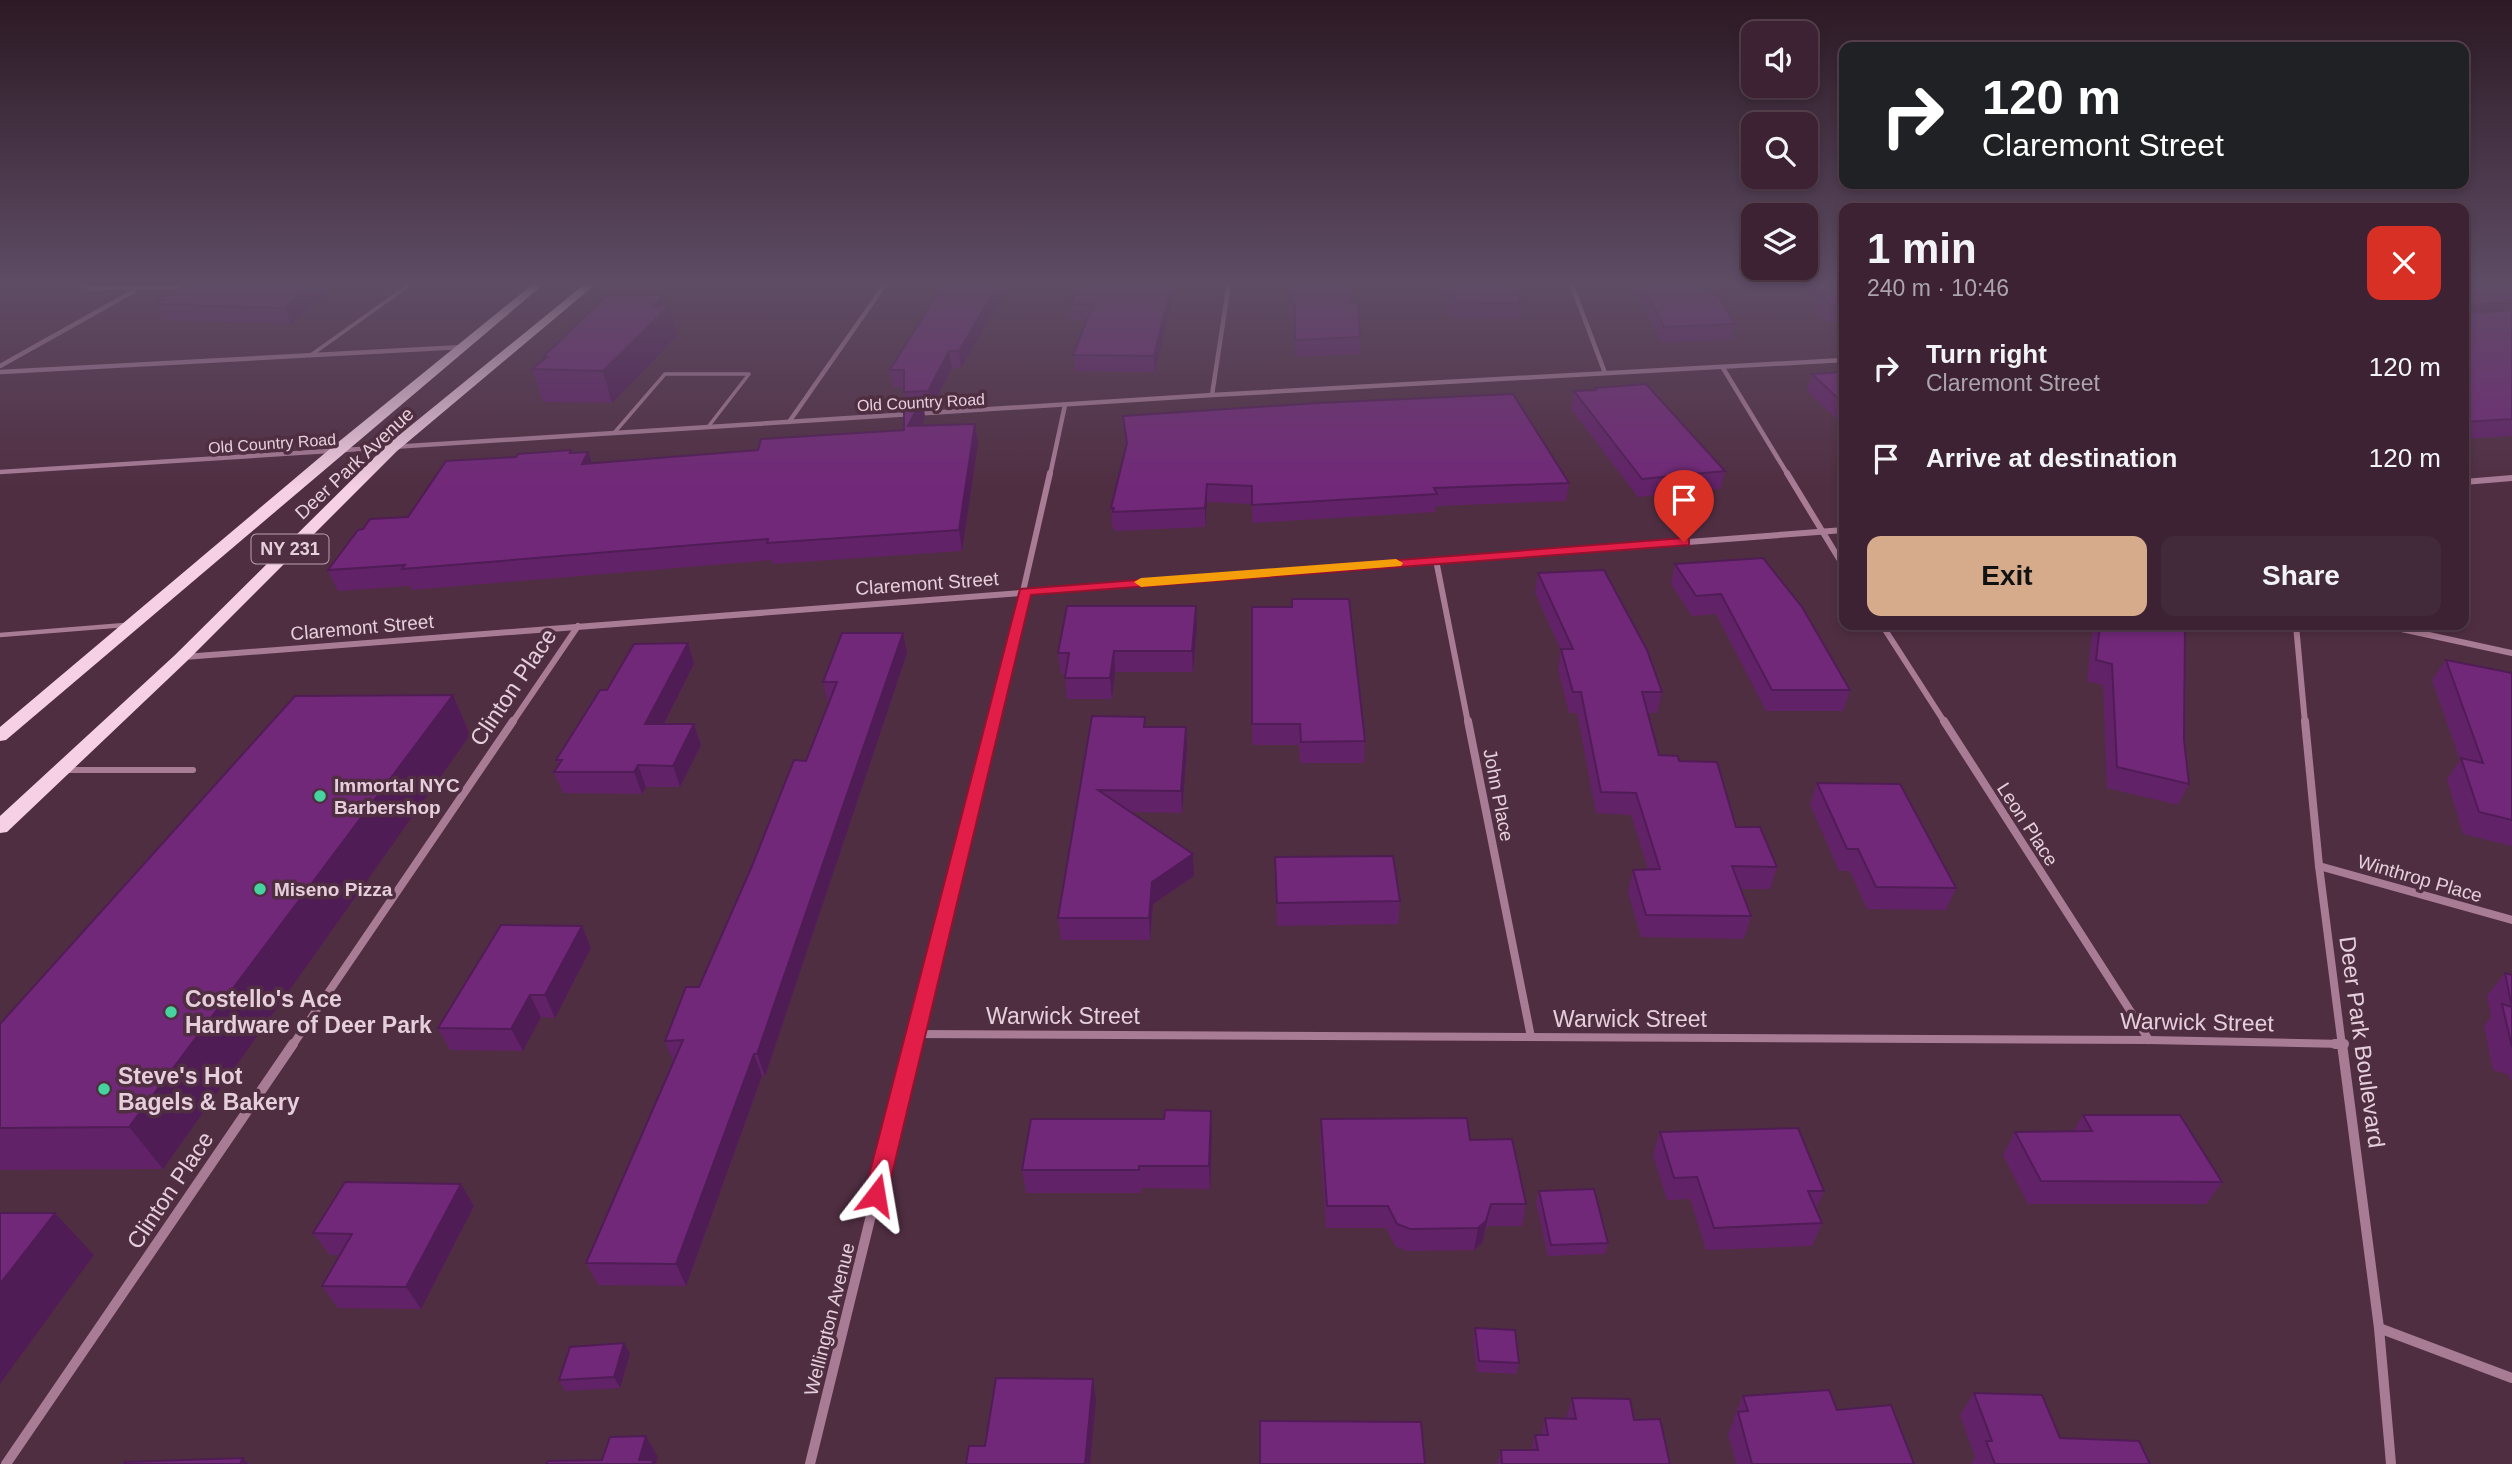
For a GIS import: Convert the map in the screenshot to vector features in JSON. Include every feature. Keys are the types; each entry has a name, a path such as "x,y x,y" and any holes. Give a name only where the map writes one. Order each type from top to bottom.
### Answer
{"main road":[{"name":"Deer Park Avenue","path":"0,736 458,351"},
{"name":"Deer Park Avenue","path":"0,827 181,658 392,448 509,351"}],"street":[{"path":"0,366 26,351"},
{"path":"0,372 381,351"},
{"path":"789,422 838,351"},
{"path":"1212,395 1219,351"},
{"path":"1597,351 1605,373"},
{"name":"Old Country Road","path":"0,472 1212,395 1839,360"},
{"path":"1723,368 1839,559"},
{"name":"Wellington Avenue","path":"810,1464 1025,592 1065,405"},
{"path":"2469,482 2512,478"},
{"name":"Claremont Street","path":"181,658 1839,530"},
{"name":"John Place","path":"1436,560 1531,1037"},
{"name":"Clinton Place","path":"6,1464 578,626"},
{"name":"Leon Place","path":"1885,630 2149,1040"},
{"name":"Deer Park Boulevard","path":"2295,630 2319,866 2379,1328 2391,1464"},
{"path":"2406,630 2512,653"},
{"name":"Winthrop Place","path":"2319,866 2512,920"},
{"name":"Warwick Street","path":"915,1034 2149,1040 2344,1044"},
{"path":"2379,1328 2512,1378"}],"lane":[{"path":"311,355 316,351"},
{"path":"614,433 665,373 749,374 708,427"},
{"path":"0,635 132,624"},
{"path":"61,770 193,770"}],"building":[{"path":"549,351 623,351 603,371 532,369 547,357 543,357"},
{"path":"902,351 949,351 928,391 904,392 904,370 890,370"},
{"path":"1074,351 1155,351 1154,356 1073,355"},
{"path":"2469,351 2512,351 2512,419 2469,422"},
{"path":"1839,372 1839,399 1812,374"},
{"path":"1646,384 1725,471 1642,479 1574,391"},
{"path":"1513,394 1569,483 1434,488 1437,494 1252,505 1252,486 1207,484 1205,508 1113,512 1114,508 1111,508 1127,443 1123,416"},
{"path":"922,399 908,426 975,424 959,530 767,543 768,539 402,569 405,565 328,570 358,530 363,529 370,519 408,517 446,461 516,457 518,454 571,450 570,453 588,452 582,464 758,450 761,439 904,430 904,400"},
{"path":"1763,558 1802,607 1850,690 1772,690 1721,594 1696,596 1675,564"},
{"path":"1604,570 1647,650 1662,692 1642,692 1659,755 1678,756 1679,761 1717,762 1736,827 1760,827 1777,867 1732,866 1751,916 1646,915 1633,870 1660,869 1636,793 1601,792 1581,692 1573,692 1561,649 1573,649 1538,573"},
{"path":"1292,599 1349,599 1365,741 1301,742 1300,724 1252,724 1252,607 1292,607"},
{"path":"1067,606 1196,606 1192,651 1114,651 1110,678 1065,678 1069,653 1058,653"},
{"path":"2099,630 2185,630 2184,740 2189,784 2117,767 2112,664 2096,660"},
{"path":"842,633 903,633 757,1054 754,1054 676,1264 586,1263 683,1040 665,1041 686,987 699,987 752,866 794,760 806,761 837,682 823,682"},
{"path":"688,643 645,724 694,724 673,766 638,765 634,772 554,772 562,760 556,760 600,690 607,690 634,644"},
{"path":"2446,660 2512,673 2512,820 2479,812 2461,758 2483,763"},
{"path":"453,695 129,1127 0,1128 0,1024 295,696"},
{"path":"1092,716 1145,717 1144,727 1186,727 1181,791 1098,790 1193,854 1152,882 1149,918 1058,918"},
{"path":"1817,783 1900,784 1956,888 1876,887 1858,849 1847,849"},
{"path":"1393,856 1400,901 1277,903 1275,857"},
{"path":"501,925 582,926 545,995 530,995 511,1029 438,1028"},
{"path":"2505,973 2512,975 2512,1007"},
{"path":"2502,1004 2512,1007 2512,1047"},
{"path":"1165,1110 1211,1111 1209,1166 1139,1166 1139,1170 1022,1170 1031,1119 1164,1119"},
{"path":"2083,1115 2180,1115 2222,1182 2041,1181 2015,1132 2092,1131"},
{"path":"1467,1118 1470,1140 1512,1139 1526,1204 1491,1204 1486,1221 1478,1228 1410,1229 1397,1224 1388,1206 1327,1206 1321,1119"},
{"path":"1798,1128 1824,1191 1808,1191 1822,1223 1714,1228 1697,1177 1674,1178 1660,1132"},
{"path":"345,1182 461,1184 406,1287 322,1286 352,1234 313,1233"},
{"path":"1594,1189 1608,1243 1551,1245 1539,1191"},
{"path":"0,1213 55,1213 0,1284"},
{"path":"1475,1328 1515,1330 1519,1363 1479,1361"},
{"path":"624,1343 614,1377 559,1380 570,1347"},
{"path":"996,1378 1093,1379 1085,1464 966,1464 969,1446 985,1446"},
{"path":"1829,1390 1837,1410 1891,1405 1914,1464 1752,1464 1738,1412 1748,1411 1743,1396"},
{"path":"1974,1393 2042,1395 2060,1438 2139,1441 2150,1464 1995,1464 1986,1441 1992,1441"},
{"path":"1572,1398 1630,1399 1634,1420 1660,1419 1670,1464 1502,1464 1501,1450 1538,1450 1535,1435 1548,1435 1545,1418 1576,1419"},
{"path":"1260,1421 1421,1422 1425,1464 1260,1464"},
{"path":"646,1436 639,1460 653,1460 652,1464 546,1464 548,1461 602,1460 610,1437"},
{"path":"243,1458 240,1464 124,1464 125,1462"}],"slow traffic":[{"path":"1141,582 1396,563"}],"place":[{"name":"Immortal NYC Barbershop","path":"320,796"},
{"name":"Miseno Pizza","path":"260,889"},
{"name":"Costello's Ace Hardware of Deer Park","path":"171,1012"},
{"name":"Steve's Hot Bagels & Bakery","path":"104,1089"}],"route":[{"path":"876,1195 1025,592 1684,542"}]}
